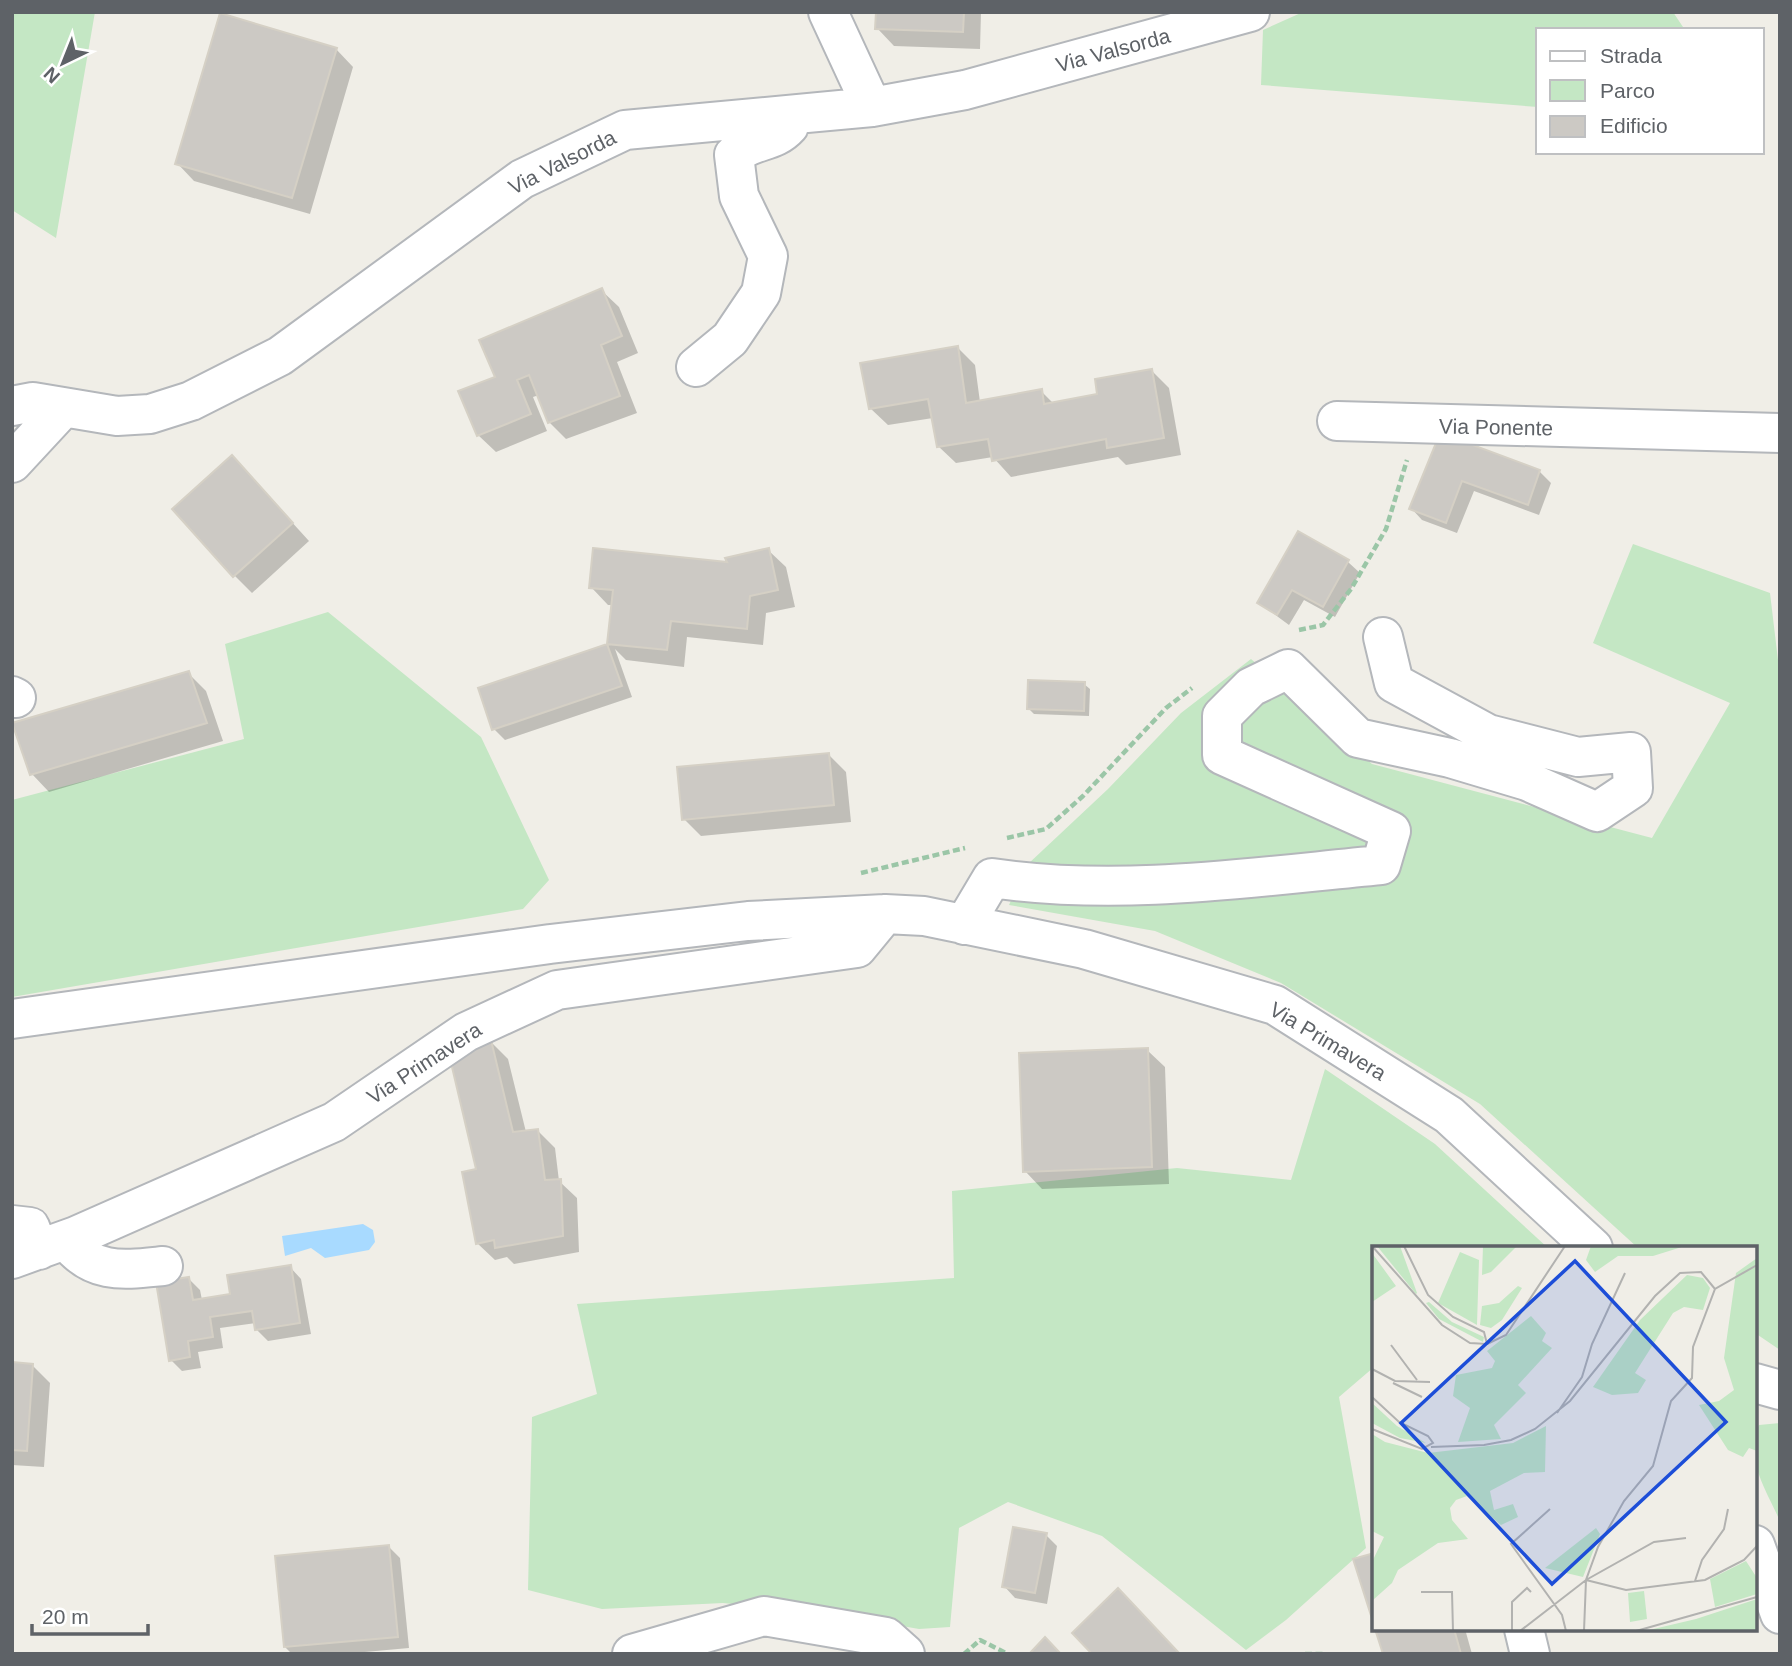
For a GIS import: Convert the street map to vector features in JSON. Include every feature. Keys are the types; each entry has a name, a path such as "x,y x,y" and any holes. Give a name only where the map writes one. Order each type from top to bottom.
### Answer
{"street":[{"path":"828,12 872,107"},
{"name":"Via Valsorda","path":"12,406 33,402 117,416 150,414 191,401 280,356 522,179 625,130 872,107 965,90 1250,12"},
{"path":"696,368 730,339 761,293 768,256 739,195 734,155 747,144 780,136 800,114"},
{"path":"12,463 63,408"},
{"path":"1337,421 1417,425"},
{"name":"Via Ponente","path":"1417,425 1780,433"},
{"path":"964,925 992,878 1155,886 1381,865 1391,831 1222,755 1222,716 1251,687 1288,669 1358,738 1450,758 1527,781 1597,811 1633,788 1631,752 1578,757 1488,734 1394,683 1383,637"},
{"name":"Via Primavera","path":"32,1244 334,1122 466,1032 557,990 857,948 885,915"},
{"name":"Via Primavera","path":"12,1019 576,941 748,921 885,915 924,916 1084,949 1275,1006 1450,1115 1591,1246"},
{"path":"32,1244 79,1257 105,1268 125,1270 163,1266"},
{"path":"1757,1384 1780,1390"},
{"path":"1757,1551 1780,1614"},
{"path":"632,1654 764,1616 886,1637 905,1654"},
{"path":"1524,1631 1530,1654"}],"path":[{"name":"Via Ponente","path":"1296,631 1323,625 1352,589 1386,529 1417,425"},
{"path":"998,840 1046,829 1083,796 1166,708 1196,685"},
{"path":"878,869 962,849"},
{"path":"964,1654 980,1640 1008,1654"},
{"path":"1305,1654 1323,1654"}],"green space":[{"path":"12,12 95,12 56,238 12,210"},
{"path":"1303,12 1673,12 1684,28 1536,28 1536,107 1261,85 1263,30"},
{"path":"1633,544 1770,593 1780,677 1780,1350 1757,1334 1757,1246 1636,1246 1480,1104 1281,983 1155,931 1009,905 1027,865 1108,789 1181,713 1251,659 1372,764 1652,838 1730,703 1593,643"},
{"path":"328,612 481,737 549,880 523,909 12,997 12,800 244,739 225,644"},
{"path":"1325,1069 1435,1144 1546,1246 1372,1246 1372,1369 1339,1397 1366,1548 1286,1620 1246,1650 1102,1536 1008,1502 959,1528 950,1627 919,1629 839,1615 723,1603 602,1609 528,1590 532,1417 597,1394 577,1304 954,1278 952,1191 1177,1168 1291,1180"},
{"path":"1780,1423 1780,1521 1757,1468 1759,1425"}],"water":[{"path":"363,1224 373,1230 375,1242 369,1250 325,1258 311,1248 285,1256 282,1236"}],"building":[{"path":"876,12 964,12 963,32 875,29"},
{"path":"220,13 337,48 292,198 175,164"},
{"path":"602,288 622,336 601,345 620,396 548,423 529,375 517,380 531,414 477,436 458,391 495,377 479,340"},
{"path":"958,346 966,403 1042,389 1044,404 1097,394 1095,379 1152,369 1164,438 1107,448 1106,439 992,461 988,439 937,447 928,399 869,409 860,363"},
{"path":"1438,438 1454,438 1540,470 1528,505 1462,481 1446,523 1409,509"},
{"path":"232,455 293,523 233,577 172,509"},
{"path":"1298,531 1349,560 1323,607 1292,590 1277,615 1257,603"},
{"path":"593,548 727,562 725,558 769,548 778,590 750,596 747,629 671,621 667,650 607,644 613,590 589,588"},
{"path":"607,644 622,686 492,730 478,688"},
{"path":"189,671 207,723 30,775 12,723"},
{"path":"1028,680 1085,682 1084,711 1027,709"},
{"path":"829,753 834,805 682,820 677,767"},
{"path":"491,1040 513,1132 538,1129 545,1180 561,1179 563,1236 495,1248 494,1240 476,1244 462,1172 476,1169 448,1050"},
{"path":"1148,1048 1152,1167 1023,1172 1019,1053"},
{"path":"291,1265 300,1323 255,1330 252,1311 210,1317 213,1337 188,1341 190,1357 169,1361 156,1282 189,1277 193,1300 230,1294 227,1275"},
{"path":"12,1362 33,1364 27,1451 12,1450"},
{"path":"1013,1527 1047,1533 1035,1593 1002,1587"},
{"path":"389,1545 398,1637 284,1647 275,1556"},
{"path":"1372,1554 1372,1619 1353,1559"},
{"path":"1118,1588 1180,1654 1092,1654 1072,1633"},
{"path":"1376,1631 1455,1631 1461,1654 1383,1654"},
{"path":"1045,1637 1061,1654 1029,1654"}]}
